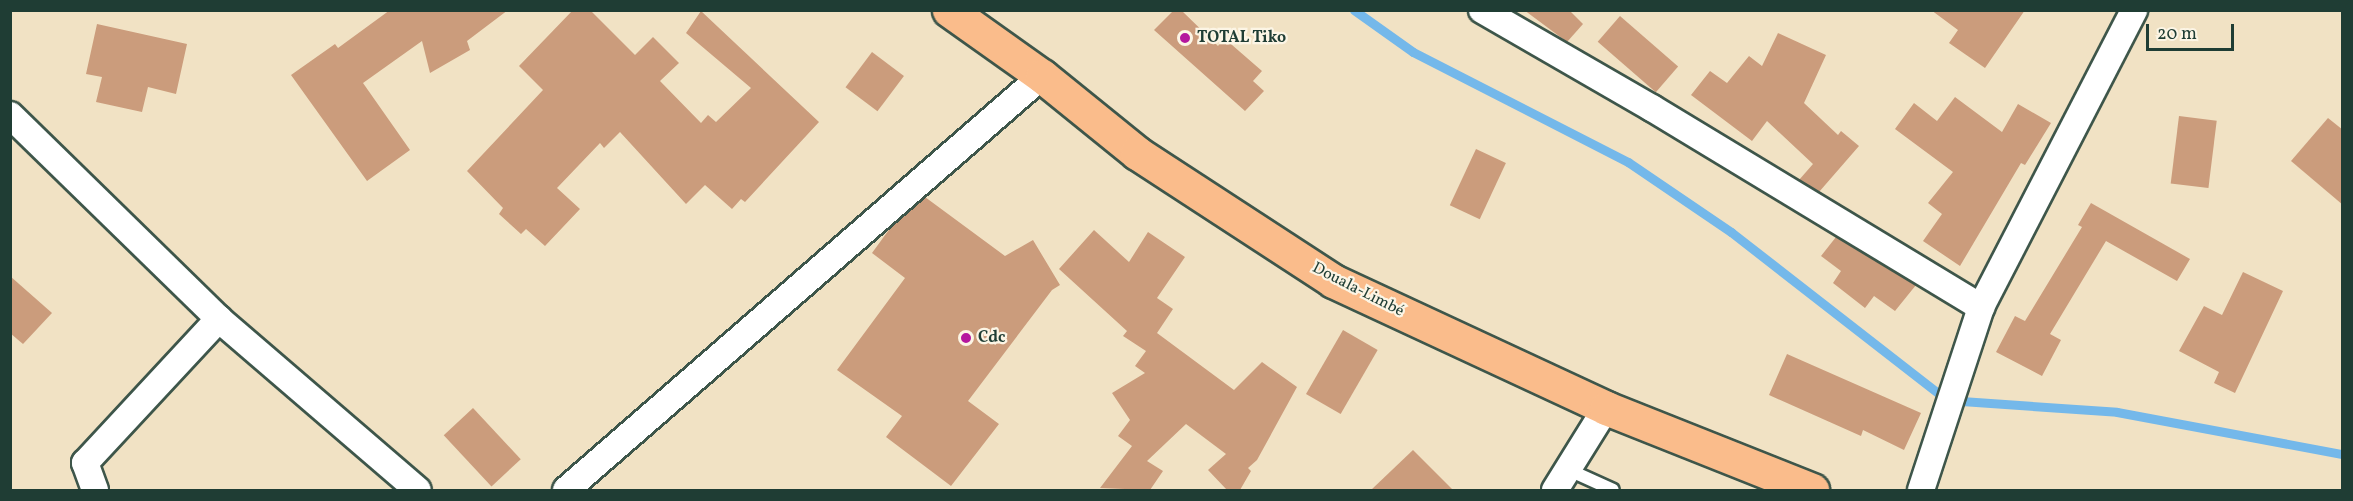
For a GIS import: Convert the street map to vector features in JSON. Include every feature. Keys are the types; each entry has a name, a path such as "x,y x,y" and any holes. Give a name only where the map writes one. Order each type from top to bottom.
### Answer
{"highway":[{"name":"Douala-Limbé","path":"950,10 1042,76 1137,153 1333,281 1606,408 1812,490"}],"street":[{"path":"1482,10 1981,307"},
{"path":"1921,490 1981,307 2134,10"},
{"path":"566,490 1042,76"},
{"path":"10,115 219,319 418,490"},
{"path":"95,490 85,463 219,319"},
{"path":"1562,480 1606,408"}],"lane":[{"path":"1562,480 1613,490"}],"building":[{"path":"390,10 508,10 467,41 470,50 430,73 422,41 363,83 410,150 367,181 291,75 335,44 338,48"},
{"path":"573,10 590,10 635,55 653,37 679,63 660,81 701,123 708,115 716,122 751,88 686,33 701,11 819,122 745,202 741,199 732,209 705,185 686,204 620,132 604,148 600,143 557,188 580,209 545,246 526,229 521,234 499,214 503,208 467,171 543,90 519,66"},
{"path":"1174,10 1181,10 1218,46 1224,38 1262,71 1253,81 1264,91 1245,111 1154,30"},
{"path":"1524,10 1569,10 1583,24 1567,42"},
{"path":"1931,10 2025,10 1985,68 1949,43 1958,30"},
{"path":"1620,16 1678,67 1656,92 1598,42"},
{"path":"97,24 187,44 176,94 148,87 142,112 96,102 102,77 86,74"},
{"path":"1778,33 1826,55 1804,103 1838,135 1841,131 1859,146 1819,192 1799,180 1813,164 1767,121 1752,141 1691,95 1710,71 1727,83 1749,56 1762,66"},
{"path":"872,52 904,76 877,111 846,87"},
{"path":"1955,97 2002,132 2018,104 2051,123 2025,165 2021,163 1960,266 1923,241 1942,214 1928,203 1953,172 1895,129 1914,103 1937,121"},
{"path":"2179,116 2217,121 2208,188 2171,183"},
{"path":"2328,118 2343,130 2343,205 2291,161"},
{"path":"1476,149 1506,163 1480,219 1450,205"},
{"path":"925,197 1005,256 1033,240 1060,285 1052,290 968,401 999,424 951,486 886,437 902,416 837,370 905,278 872,253 891,227"},
{"path":"2091,203 2190,259 2177,281 2106,241 2050,334 2061,340 2042,376 1996,352 2015,316 2025,321 2082,227 2078,225"},
{"path":"1094,230 1129,262 1148,232 1185,257 1157,298 1173,309 1157,333 1234,390 1262,362 1297,387 1257,460 1248,468 1251,471 1240,490 1227,490 1208,470 1226,454 1186,424 1147,461 1163,471 1150,490 1100,488 1132,446 1118,436 1130,420 1112,393 1145,373 1135,366 1146,351 1123,336 1127,331 1059,269"},
{"path":"1836,237 1916,285 1895,311 1874,296 1865,308 1833,283 1841,271 1821,256"},
{"path":"2243,272 2283,291 2235,393 2214,383 2219,372 2179,351 2204,306 2222,315"},
{"path":"10,276 52,313 23,344 10,333"},
{"path":"1343,330 1378,350 1341,414 1306,394"},
{"path":"1787,354 1921,413 1904,450 1863,430 1861,436 1769,395"},
{"path":"473,408 521,459 491,486 444,435"},
{"path":"1413,450 1453,490 1371,490"}],"waterway":[{"path":"1354,10 1413,52 1628,162 1731,232 1947,400 2117,412 2342,454"}],"place":[{"name":"TOTAL Tiko","path":"1185,38"},
{"name":"Cdc","path":"966,338"}]}
